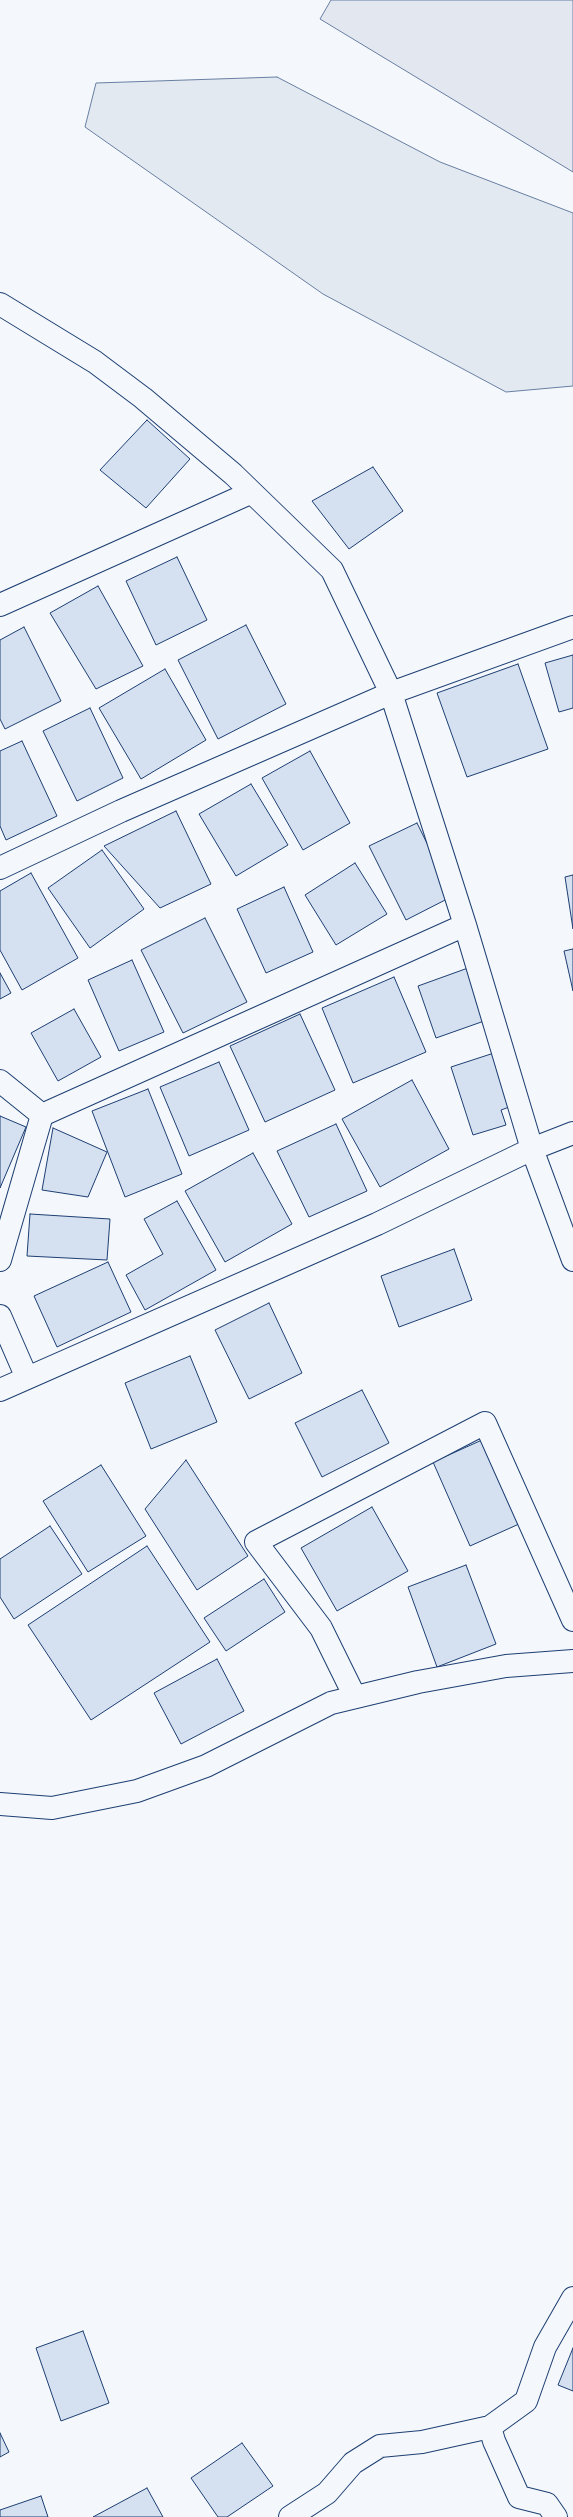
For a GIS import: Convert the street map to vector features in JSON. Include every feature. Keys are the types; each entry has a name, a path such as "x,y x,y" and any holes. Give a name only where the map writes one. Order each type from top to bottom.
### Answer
{"street":[{"path":"0,304 95,362 125,385 234,474 250,493 332,570 391,693 465,925 532,1149 573,1260"},
{"path":"0,605 250,493"},
{"path":"0,868 121,811 391,693 573,627"},
{"path":"0,1260 42,1115 465,925"},
{"path":"0,1081 42,1115"},
{"path":"0,1390 376,1224 532,1149 573,1133"},
{"path":"0,1316 27,1378"},
{"path":"355,1697 320,1628 256,1542 485,1423 573,1620"},
{"path":"0,1804 6,1806 52,1808 137,1791 206,1766 330,1703 418,1682 506,1666 573,1661"},
{"path":"290,2517 327,2493 354,2463 380,2446 422,2442 490,2427 526,2401 545,2347 573,2298"},
{"path":"490,2427 494,2441 519,2497 547,2504 556,2517"}],"shaded area":[{"path":"331,0 573,0 573,172 320,19"},
{"path":"277,77 440,162 573,213 573,386 506,392 323,294 85,127 96,83"}],"building":[{"path":"147,420 190,459 146,508 100,470"},
{"path":"373,467 403,511 349,549 312,501"},
{"path":"177,557 207,620 156,645 126,581"},
{"path":"98,586 143,666 96,689 50,613"},
{"path":"246,625 286,704 218,739 178,660"},
{"path":"24,627 61,701 5,729 0,719 0,640"},
{"path":"573,655 573,708 559,712 545,663"},
{"path":"518,664 548,749 467,777 437,693"},
{"path":"165,669 206,740 141,779 99,708"},
{"path":"90,708 123,778 77,801 43,731"},
{"path":"22,741 57,816 6,840 0,826 0,751"},
{"path":"310,751 350,823 303,850 262,778"},
{"path":"251,784 288,845 236,876 199,814"},
{"path":"176,811 211,884 160,908 104,846"},
{"path":"417,823 453,896 406,920 369,846"},
{"path":"102,850 144,909 90,948 48,888"},
{"path":"355,863 387,914 336,945 305,895"},
{"path":"31,873 78,958 22,990 0,950 0,891"},
{"path":"573,875 573,929 565,877"},
{"path":"284,887 313,952 266,973 237,909"},
{"path":"205,918 247,1002 183,1033 141,950"},
{"path":"573,949 573,991 564,951"},
{"path":"132,960 164,1032 119,1051 88,980"},
{"path":"468,968 487,1020 436,1038 418,986"},
{"path":"0,973 11,993 0,999"},
{"path":"394,977 426,1052 353,1083 322,1008"},
{"path":"74,1009 101,1057 58,1081 31,1033"},
{"path":"300,1014 335,1090 265,1122 230,1046"},
{"path":"494,1053 512,1106 501,1110 506,1125 473,1135 451,1067"},
{"path":"219,1062 249,1130 189,1156 160,1087"},
{"path":"412,1080 449,1149 380,1187 342,1119"},
{"path":"148,1089 182,1174 125,1197 92,1111"},
{"path":"0,1116 26,1127 0,1188"},
{"path":"336,1124 367,1191 309,1217 277,1151"},
{"path":"53,1128 107,1152 88,1197 42,1190"},
{"path":"253,1153 292,1224 225,1262 185,1191"},
{"path":"177,1201 216,1270 145,1310 126,1275 163,1254 144,1219"},
{"path":"30,1214 110,1219 107,1260 27,1256"},
{"path":"454,1249 472,1300 399,1327 381,1276"},
{"path":"108,1262 131,1312 57,1347 34,1296"},
{"path":"269,1303 302,1373 249,1399 215,1330"},
{"path":"190,1356 217,1422 151,1449 125,1383"},
{"path":"362,1390 389,1443 322,1477 295,1423"},
{"path":"482,1440 519,1524 470,1546 433,1462"},
{"path":"186,1460 248,1556 197,1590 145,1509"},
{"path":"101,1465 146,1536 88,1572 43,1501"},
{"path":"372,1507 408,1571 337,1611 301,1548"},
{"path":"50,1526 82,1574 14,1619 0,1597 0,1559"},
{"path":"147,1546 210,1642 91,1720 28,1625"},
{"path":"466,1565 496,1644 437,1667 408,1587"},
{"path":"264,1579 285,1612 226,1651 204,1618"},
{"path":"217,1659 244,1711 181,1744 154,1693"},
{"path":"83,2331 109,2403 61,2421 36,2348"},
{"path":"573,2348 573,2391 558,2385"},
{"path":"0,2433 9,2452 0,2457"},
{"path":"242,2443 273,2486 227,2517 218,2517 191,2478"},
{"path":"147,2488 163,2517 93,2517"},
{"path":"41,2496 48,2517 0,2517 0,2510"}]}
